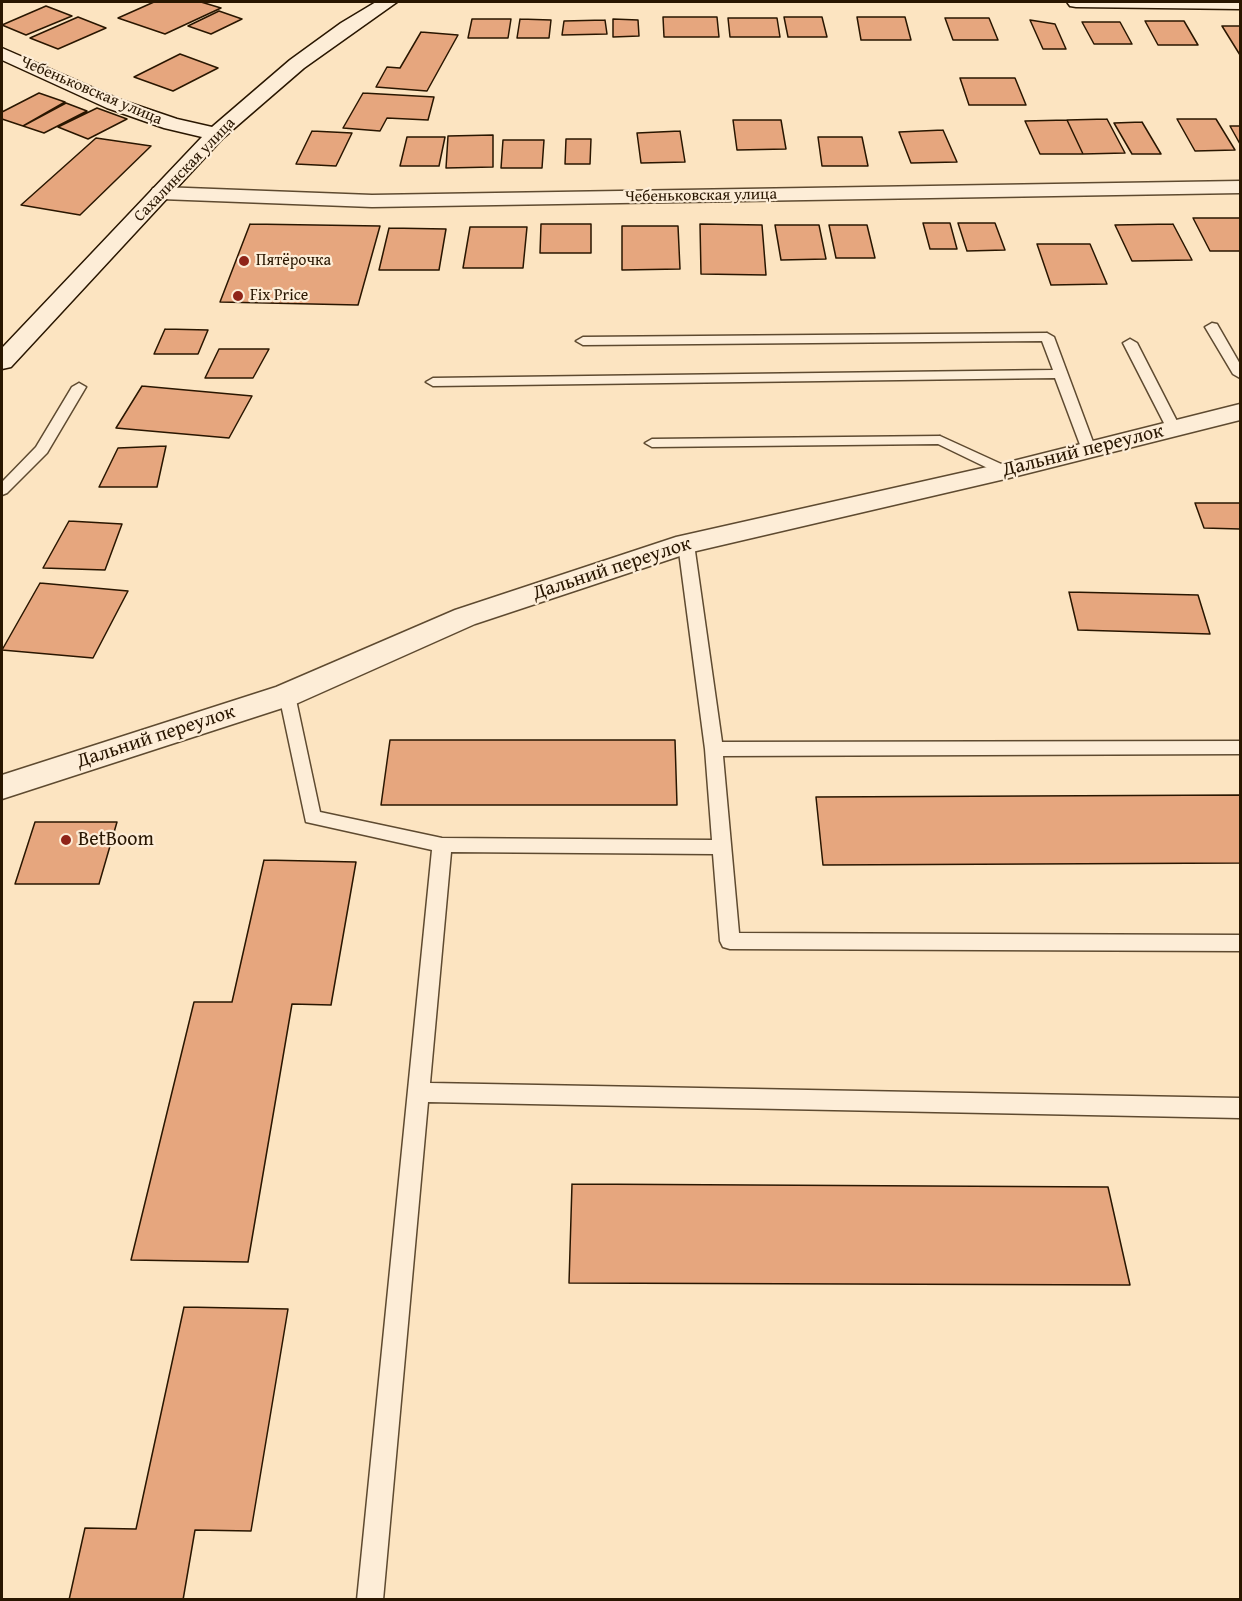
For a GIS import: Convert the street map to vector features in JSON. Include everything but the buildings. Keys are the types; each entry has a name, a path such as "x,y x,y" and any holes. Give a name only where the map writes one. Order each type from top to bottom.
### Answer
{"street":[{"name":"Сахалинская улица","path":"2,362 216,135 297,64 347,27 388,2"},
{"path":"1076,2 1240,4"},
{"name":"Чебеньковская улица","path":"2,53 114,104 171,124 216,135"},
{"name":"Чебеньковская улица","path":"161,194 372,201 1240,187"},
{"name":"Дальний переулок","path":"2,787 287,694 465,617 686,544 1005,471 1240,412"}],"lane":[{"path":"1212,327 1240,374"},
{"path":"584,341 1047,337 1089,450"},
{"path":"1130,343 1174,429"},
{"path":"434,382 1060,374"},
{"path":"2,490 42,450 79,387"},
{"path":"652,443 940,440 1005,471"},
{"path":"686,544 714,749 730,942 1240,943"},
{"path":"287,694 312,817 442,845 722,847"},
{"path":"714,749 1240,747"},
{"path":"370,1599 442,845"},
{"path":"419,1092 1240,1108"}],"place":[{"name":"Пятёрочка","path":"244,261"},
{"name":"Fix Price","path":"238,296"},
{"name":"BetBoom","path":"66,840"}]}
